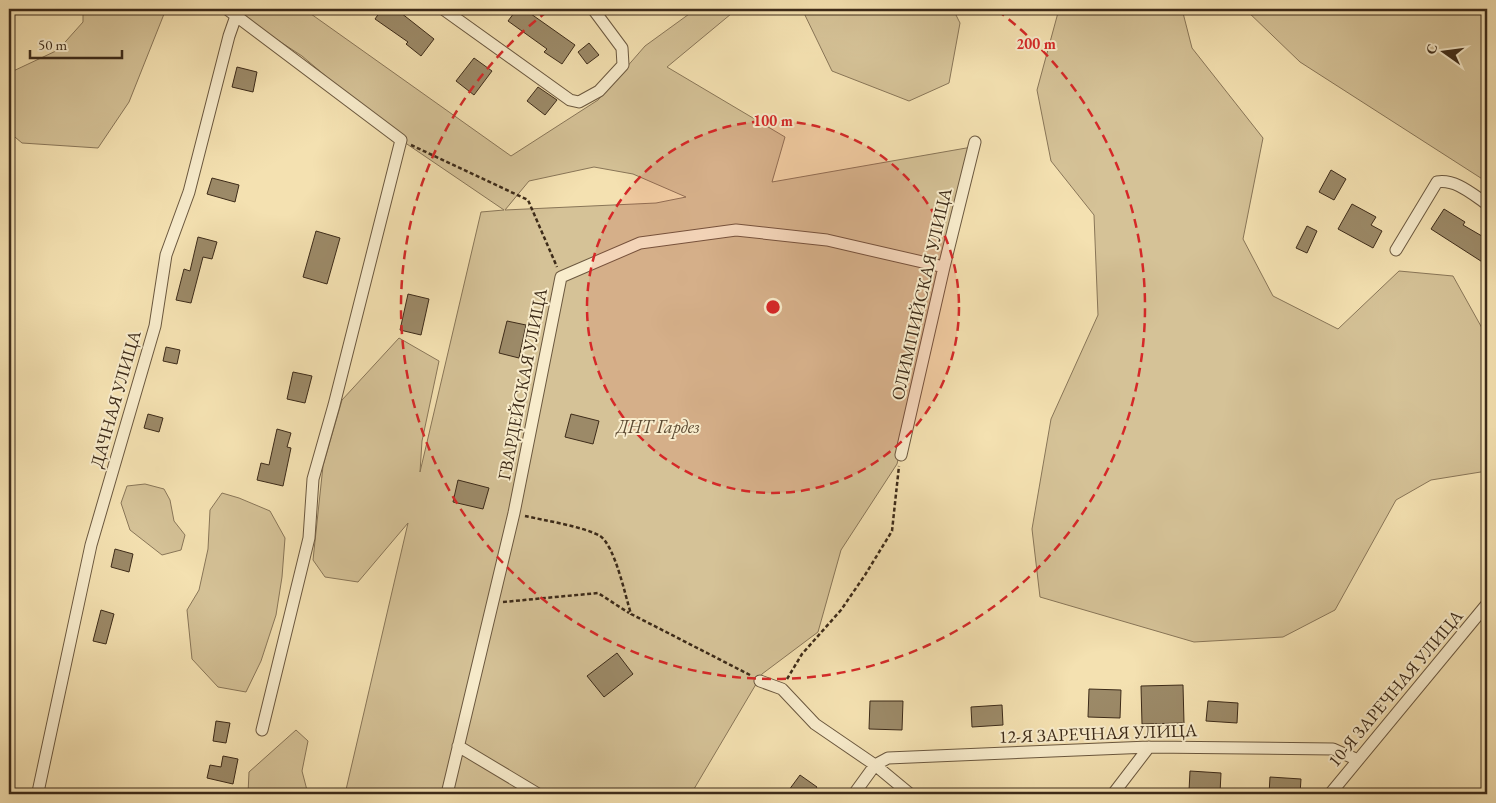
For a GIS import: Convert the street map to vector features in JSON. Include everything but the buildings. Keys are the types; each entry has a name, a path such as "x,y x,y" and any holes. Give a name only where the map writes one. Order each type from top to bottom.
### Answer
{"street":[{"path":"443,9 570,100 580,102 598,91 623,65 622,48 592,9"},
{"path":"232,12 401,140 313,480 309,538 262,730"},
{"name":"ДАЧНАЯ УЛИЦА","path":"40,794 38,792 91,545 155,326 166,255 189,192 229,36 232,12"},
{"name":"ОЛИМПИЙСКАЯ УЛИЦА","path":"900,455 944,267 976,142"},
{"path":"1396,250 1437,182 1448,180 1487,204"},
{"name":"ГВАРДЕЙСКАЯ УЛИЦА","path":"447,794 514,513 561,277 640,243 736,230 827,240 944,267"},
{"name":"10-Я ЗАРЕЧНАЯ УЛИЦА","path":"1330,794 1487,604"},
{"path":"760,681 782,688 815,724 875,765 910,794"},
{"path":"458,746 538,794"},
{"path":"1113,794 1149,747"},
{"name":"12-Я ЗАРЕЧНАЯ УЛИЦА","path":"875,765 888,758 1149,747 1333,749 1358,760"},
{"path":"854,794 875,765"}],"path":[{"path":"401,140 528,200 561,277"},
{"path":"782,688 802,654 851,596 892,531 900,455"},
{"path":"514,513 586,530 600,536 611,550 631,614"},
{"path":"493,602 598,593 631,614 760,681"}],"green space":[{"path":"83,9 166,9 129,102 98,148 22,143 9,132 9,73 58,50 83,22"},
{"name":"ДНТ Гардез","path":"230,9 304,9 511,156 598,100 645,46 696,9 737,9 667,67 785,137 772,182 972,147 897,464 841,550 818,632 762,674 691,794 345,794 408,523 358,582 325,577 313,560 323,466 342,400 399,338 439,361 422,441 420,472 481,212 504,210 401,140 302,56","holes":["594,167 633,174 686,197 656,203 505,210 529,181"]},
{"path":"802,9 953,9 960,23 949,83 909,101 832,71"},
{"path":"1059,9 1182,9 1192,48 1263,138 1243,239 1273,296 1338,329 1399,271 1453,276 1487,337 1487,471 1431,480 1396,500 1335,610 1283,637 1194,642 1040,597 1032,529 1051,419 1098,315 1094,215 1051,161 1037,90"},
{"path":"1245,9 1487,9 1487,182 1300,62"},
{"path":"145,484 164,489 170,500 174,521 185,535 181,550 162,555 130,530 121,503 127,486"},
{"path":"222,493 270,511 285,538 282,577 276,615 261,661 246,692 218,687 192,659 187,610 199,590 208,549 210,510"},
{"path":"296,730 308,741 302,771 308,794 248,794 249,772"}]}
